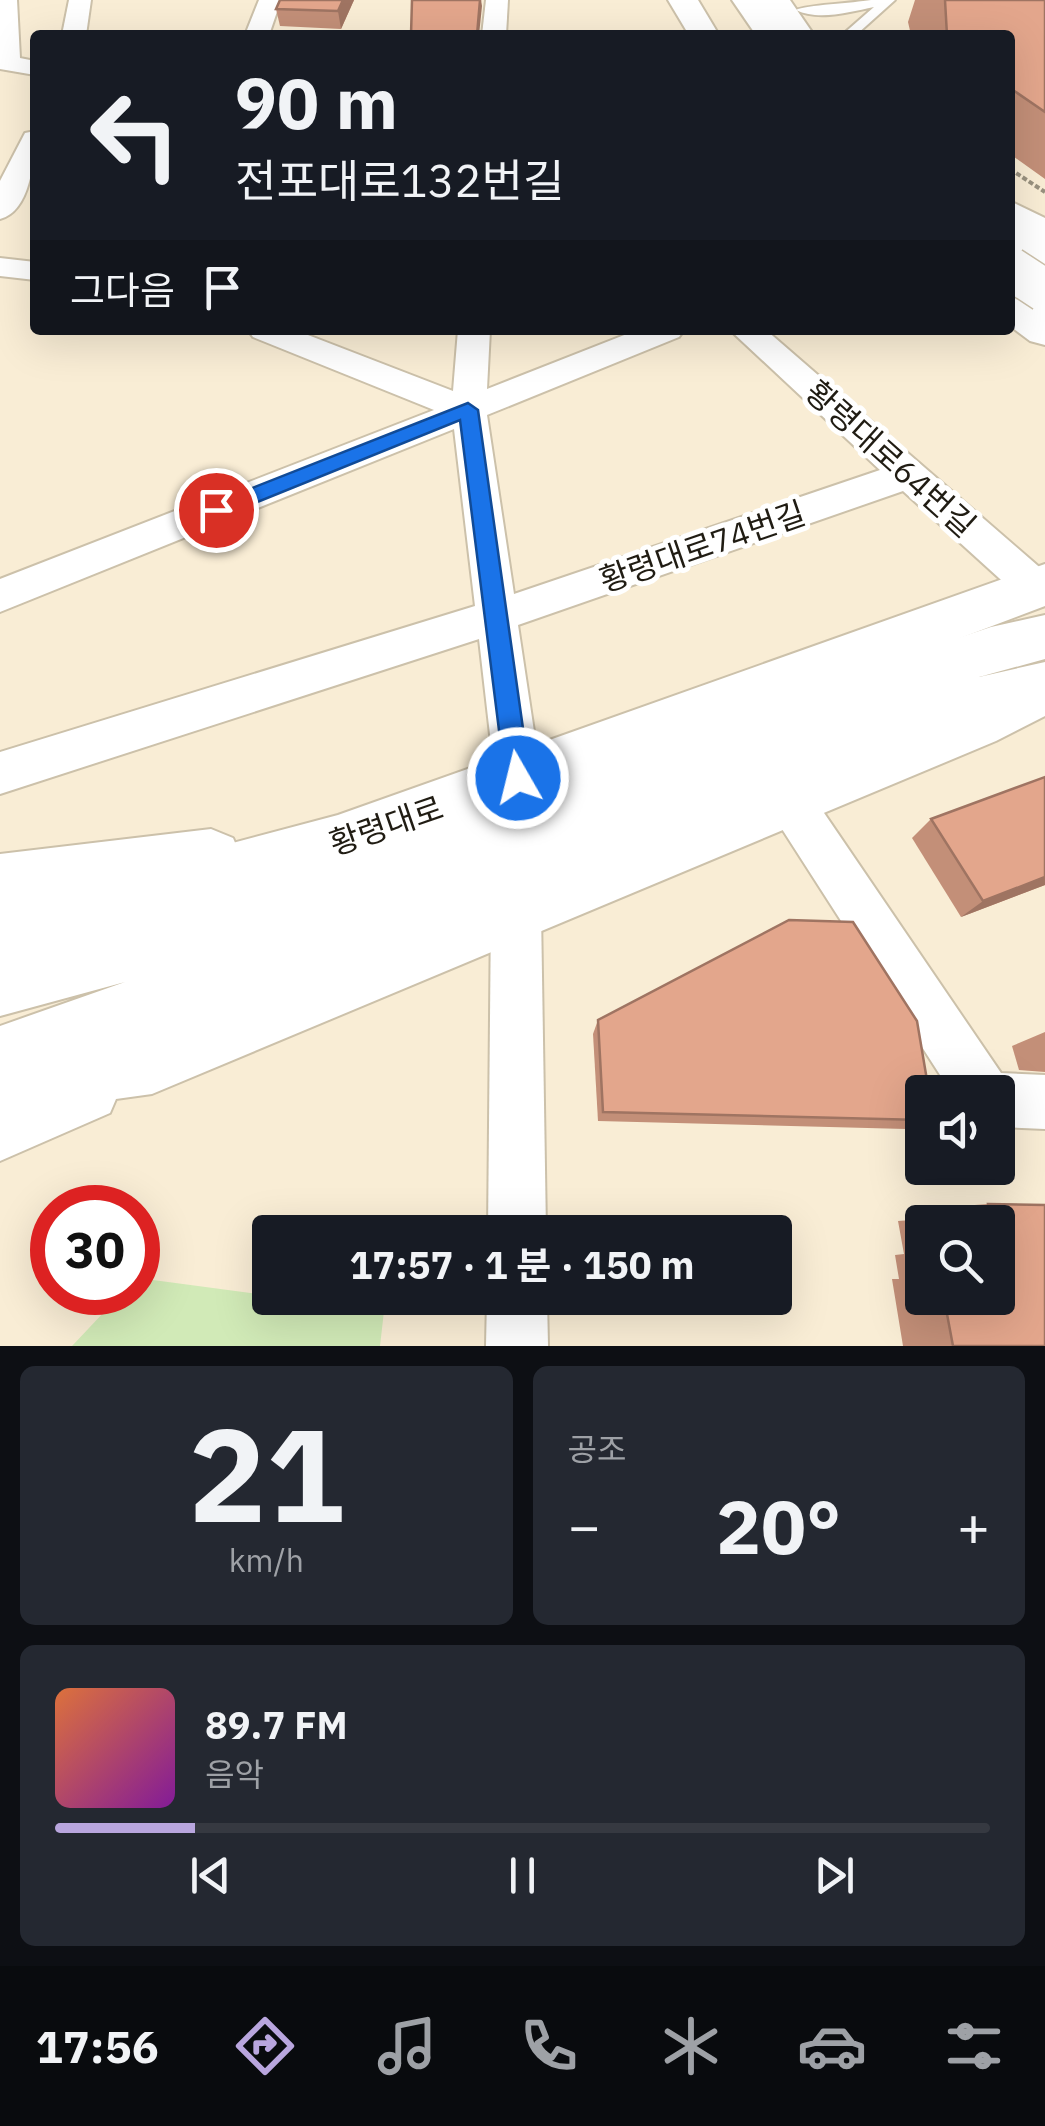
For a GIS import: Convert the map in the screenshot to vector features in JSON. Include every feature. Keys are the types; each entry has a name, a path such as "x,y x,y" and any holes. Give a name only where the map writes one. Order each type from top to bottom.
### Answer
{"main road":[{"path":"672,0 677,30"},
{"path":"682,0 701,30"},
{"path":"720,0 739,30"},
{"path":"747,0 768,30"},
{"path":"1015,215 1045,234"},
{"path":"1015,242 1045,262"},
{"path":"1015,271 1045,290"},
{"path":"1015,310 1045,331"},
{"path":"0,1060 353,888 782,722 990,650 1042,603"},
{"name":"황령대로","path":"0,937 353,888 518,778 1042,603"},
{"path":"0,983 760,773 961,702 1045,688"},
{"path":"0,1125 152,1059 976,723 1045,688"},
{"path":"976,723 1045,710"},
{"path":"0,885 353,888"},
{"path":"0,1081 152,1059"}],"street":[{"path":"6,0 8,64 30,67"},
{"path":"75,30 80,0"},
{"path":"259,30 270,0"},
{"path":"494,30 496,0"},
{"path":"0,210 30,149"},
{"path":"0,267 30,270"},
{"path":"277,335 468,410"},
{"path":"474,335 468,410 518,778"},
{"path":"0,596 656,335"},
{"name":"황령대로64번길","path":"752,335 911,474 1042,603"},
{"name":"황령대로74번길","path":"0,773 494,617 911,474"},
{"path":"789,800 971,1075"},
{"path":"516,911 517,1215"},
{"path":"1015,1101 1045,1102"},
{"path":"517,1315 517,1346"}],"lane":[{"path":"792,15 889,0"},
{"path":"854,30 889,0"}],"path":[{"path":"1015,172 1045,192"}],"green space":[{"path":"160,1281 252,1293 252,1315 384,1315 380,1346 72,1346 101,1315 160,1315"}],"building":[{"path":"280,0 343,0 338,11 276,9"},
{"path":"412,0 480,0 477,30 411,30"},
{"path":"945,0 1045,0 1045,112 1015,91 1015,30 947,30"},
{"path":"1045,777 1045,877 983,901 931,819"},
{"path":"789,920 853,922 917,1021 926,1075 905,1075 905,1120 603,1112 598,1020"},
{"path":"988,1204 1045,1205 1045,1346 953,1346 947,1315 1015,1315 1015,1205"}],"route":[{"path":"216,510 468,410 518,778"}]}
